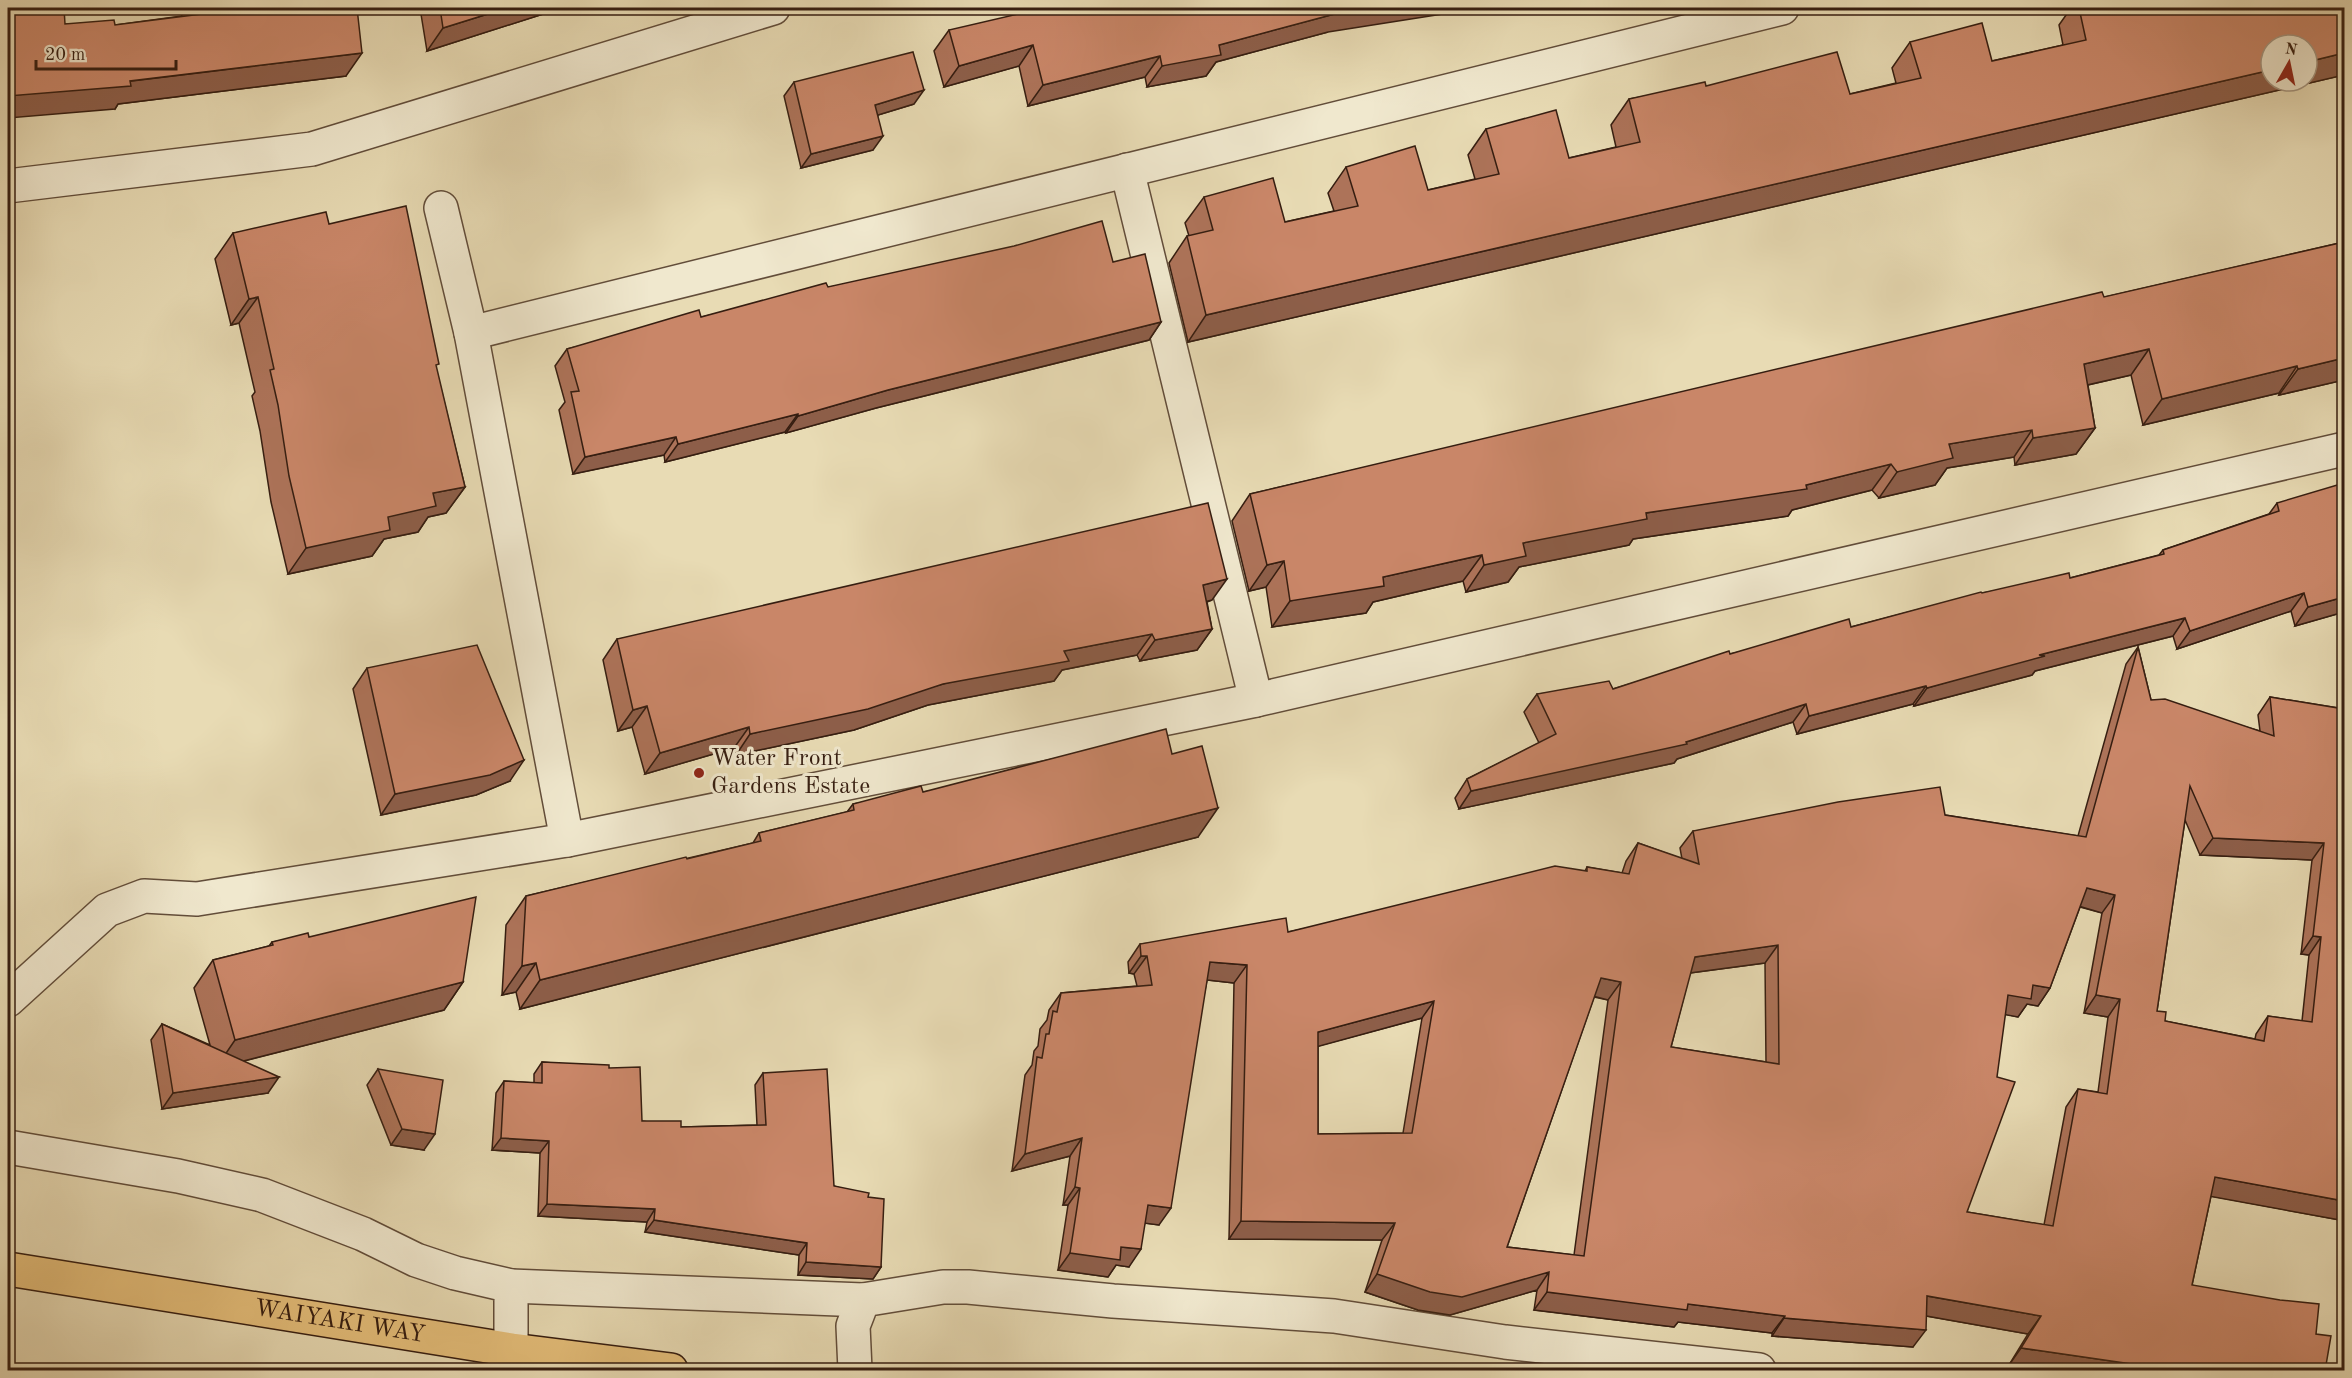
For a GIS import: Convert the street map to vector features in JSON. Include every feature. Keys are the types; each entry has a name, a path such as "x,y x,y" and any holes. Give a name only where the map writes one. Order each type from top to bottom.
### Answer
{"highway":[{"name":"WAIYAKI WAY","path":"8,1269 512,1360 671,1371"}],"street":[{"path":"471,333 1782,8"},
{"path":"8,186 312,149 716,16 763,9"},
{"path":"1127,170 1256,700"},
{"path":"441,207 471,333 567,840"},
{"path":"8,1000 107,910 144,896 197,899 567,840 1256,700 2344,449"},
{"path":"8,1147 178,1176 262,1195 363,1234 416,1260 455,1273 511,1286 863,1300 943,1287 968,1287 1113,1301 1334,1316 1505,1342 1759,1371"},
{"path":"511,1286 512,1360"},
{"path":"855,1371 853,1326 863,1300"}],"building":[{"path":"8,8 64,8 65,24 114,20 115,25 201,14 200,8 357,8 362,53 130,81 131,86 8,96"},
{"path":"440,8 507,8 443,28"},
{"path":"1044,8 1367,8 1342,12 1219,45 1221,55 1162,66 1160,56 1043,85 1033,45 959,66 949,30"},
{"path":"2079,8 2344,8 2344,53 2319,59 2319,33 2259,33 2259,73 1206,315 1187,236 1213,230 1204,197 1273,178 1285,222 1358,206 1346,167 1415,146 1428,190 1499,174 1486,129 1556,110 1569,158 1640,142 1629,99 1705,82 1706,86 1837,52 1850,94 1921,78 1910,42 1982,23 1992,61 2086,40"},
{"path":"913,52 924,90 875,105 883,136 811,154 794,82"},
{"path":"406,206 439,364 436,365 465,487 433,493 436,506 388,517 390,530 306,548 289,476 270,370 274,369 258,297 249,299 233,233 326,212 329,224"},
{"path":"1102,221 1113,262 1145,254 1161,322 888,390 798,416 798,414 678,444 676,437 585,457 571,392 579,391 567,349 699,310 701,317 826,283 828,287 1014,246"},
{"path":"2344,242 2344,358 2298,369 2297,366 2162,399 2149,349 2084,364 2095,428 2033,438 2032,430 1949,444 1953,458 1897,472 1891,464 1806,485 1807,489 1646,513 1647,519 1523,543 1526,556 1484,565 1482,555 1383,577 1384,586 1290,601 1284,561 1267,565 1250,494 2102,292 2104,297"},
{"path":"2344,483 2344,597 2308,607 2304,593 2190,631 2185,618 2039,655 2045,656 1927,688 1926,686 1809,716 1806,704 1686,742 1687,744 1471,791 1467,779 1556,734 1537,694 1609,681 1613,689 1729,651 1730,654 1849,619 1851,627 1981,592 2069,573 2070,578 2164,554 2163,550 2279,511 2277,503"},
{"path":"1208,503 1227,579 1203,585 1212,629 1155,640 1152,634 1064,651 1069,661 943,684 868,709 750,734 749,727 660,753 647,706 633,710 617,639"},
{"path":"477,645 524,760 490,775 395,794 367,668"},
{"path":"2138,647 2151,700 2165,699 2274,736 2270,697 2344,709 2344,1201 2215,1177 2192,1285 2280,1300 2319,1304 2316,1334 2331,1336 2325,1371 2180,1371 2021,1348 2041,1316 1927,1296 1926,1330 1784,1318 1785,1316 1688,1304 1687,1310 1547,1292 1549,1272 1462,1297 1430,1292 1377,1274 1395,1223 1241,1221 1247,965 1210,962 1171,1208 1148,1205 1141,1249 1121,1247 1120,1260 1070,1253 1080,1188 1075,1187 1082,1138 1025,1154 1037,1057 1042,1058 1046,1034 1049,1034 1053,1011 1057,1012 1061,993 1152,985 1147,956 1141,956 1140,944 1286,918 1288,932 1555,866 1587,871 1587,867 1629,874 1638,843 1699,864 1693,831 1838,802 1940,787 1945,815 2086,837","holes":["2190,786 2213,838 2324,843 2313,936 2321,937 2312,1022 2268,1016 2264,1041 2165,1021 2166,1012 2157,1011","2087,888 2115,895 2096,995 2120,999 2107,1094 2078,1089 2053,1226 1967,1212 2015,1082 1997,1077 2008,995 2031,999 2033,985 2050,988","1778,945 1779,1064 1671,1047 1695,957","1601,978 1621,982 1584,1256 1507,1247","1434,1001 1412,1133 1318,1134 1318,1032"]},
{"path":"1166,729 1172,754 1202,746 1218,808 540,980 536,963 522,966 526,896 761,841 759,833 854,810 853,804 921,786 923,792"},
{"path":"476,897 463,982 235,1040 213,960 273,945 272,942 308,933 309,937"},
{"path":"162,1024 279,1077 173,1093"},
{"path":"542,1062 609,1065 609,1068 640,1067 642,1121 681,1121 681,1127 766,1125 763,1073 827,1069 834,1186 869,1193 868,1197 884,1199 881,1267 806,1262 807,1243 654,1220 655,1209 547,1204 549,1141 501,1138 504,1081 542,1083"},
{"path":"378,1069 443,1080 435,1134 402,1129"}],"place":[{"name":"Water Front Gardens Estate","path":"699,773"}]}
